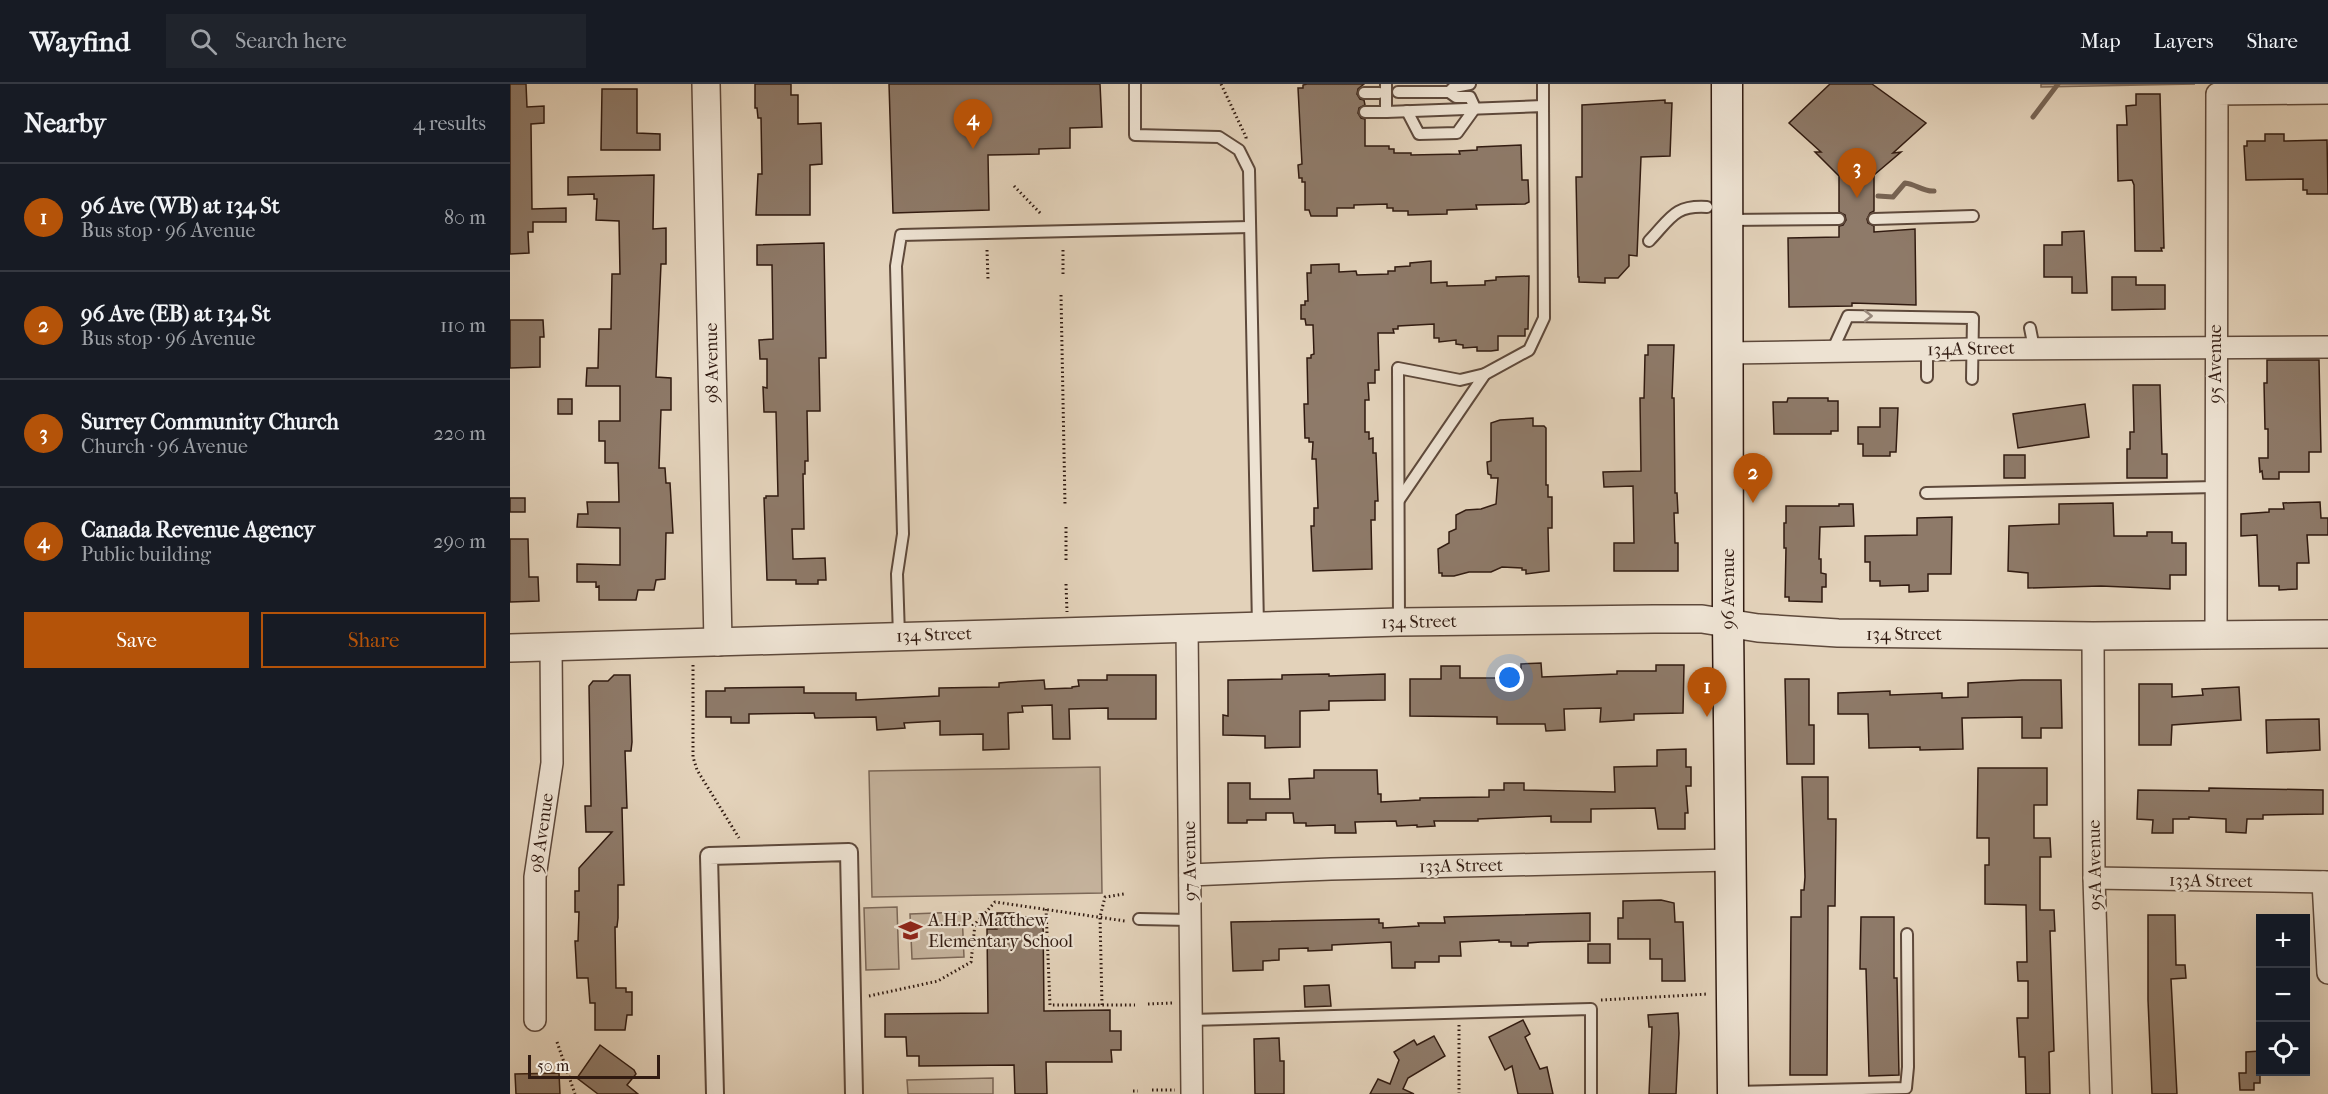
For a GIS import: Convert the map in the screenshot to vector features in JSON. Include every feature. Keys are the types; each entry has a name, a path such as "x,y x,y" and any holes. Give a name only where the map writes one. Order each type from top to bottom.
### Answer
{"main road":[{"name":"96 Avenue","path":"1727,84 1717,213 1727,353 1733,1093"}],"street":[{"name":"98 Avenue","path":"706,84 718,642"},
{"path":"2218,89 2328,93"},
{"name":"95 Avenue","path":"2216,634 2215,347 2218,89"},
{"name":"134A Street","path":"1727,353 1972,349 2032,338 2215,347 2328,347"},
{"name":"134 Street","path":"510,648 1399,622 1701,619 1758,628 1838,633 2093,636 2328,634"},
{"name":"97 Avenue","path":"1185,1092 1191,1020 1187,628"},
{"name":"95A Avenue","path":"2093,636 2094,878 2101,1094"},
{"name":"98 Avenue","path":"535,1020 535,877 552,763 551,647"},
{"path":"715,1094 710,855 849,852 854,1094"},
{"name":"133A Street","path":"1190,875 1332,869 1731,860"},
{"name":"133A Street","path":"2094,878 2326,882"},
{"path":"2326,882 2328,973"}],"lane":[{"path":"1135,84 1135,135 1219,137 1239,150 1249,170 1258,626"},
{"path":"1449,92 1454,87 1470,84"},
{"path":"1399,622 1398,368 1460,380 1485,374 1529,350 1544,318 1543,84"},
{"path":"1364,93 1382,88 1386,112"},
{"path":"1398,92 1449,92 1456,97 1470,97 1475,108"},
{"path":"1365,112 1543,106"},
{"path":"1407,111 1419,134 1457,133 1475,108"},
{"path":"1649,241 1680,209 1688,206 1717,213 1839,219"},
{"path":"1874,219 1973,216"},
{"path":"898,636 897,574 903,534 896,266 901,235 1250,227"},
{"path":"1832,351 1848,316 1973,318 1972,379"},
{"path":"1927,349 1927,377"},
{"path":"1399,501 1485,374"},
{"path":"1926,493 2216,487"},
{"path":"1139,919 1190,920"},
{"path":"1733,1093 1905,1088 1908,1067 1907,934"},
{"path":"1191,1020 1591,1009 1591,1094"}],"path":[{"path":"1221,84 1246,137 1245,142"},
{"path":"1014,186 1042,215"},
{"path":"1063,247 1063,274"},
{"path":"987,250 988,279"},
{"path":"1061,295 1065,505"},
{"path":"1066,525 1066,560"},
{"path":"1066,584 1067,612"},
{"path":"693,659 693,757 695,764 749,855"},
{"path":"1102,1005 1100,917 1105,897 1124,894"},
{"path":"862,997 938,981 971,962 975,924 994,902 1125,921"},
{"path":"1046,909 1050,1005 1135,1005"},
{"path":"1597,1000 1711,994"},
{"path":"1148,1004 1177,1003"},
{"path":"1459,1021 1459,1093"},
{"path":"557,1042 575,1094"},
{"path":"1152,1090 1185,1092"},
{"path":"1133,1091 1138,1091"}],"shaded area":[{"path":"2041,84 2195,84 2041,87"},
{"path":"1100,767 1102,893 872,897 869,771"},
{"path":"897,907 899,969 866,970 864,908"},
{"path":"962,912 964,957 912,959 910,914"},
{"path":"993,1078 993,1094 908,1094 907,1080"}],"building":[{"path":"510,84 526,84 527,107 544,106 544,123 531,124 532,209 566,208 566,222 533,222 533,232 528,232 529,253 510,254"},
{"path":"755,84 791,84 791,95 798,95 798,124 821,123 822,164 810,165 810,215 756,215 758,174 762,174 761,118 758,118 757,108 755,108"},
{"path":"889,84 1100,84 1102,127 1070,128 1070,148 1039,149 1039,154 988,155 989,210 893,213"},
{"path":"1364,84 1358,89 1357,94 1360,99 1364,100 1365,105 1359,108 1358,113 1361,118 1365,119 1365,146 1389,146 1389,149 1394,149 1394,153 1411,153 1411,155 1460,154 1459,151 1477,150 1477,147 1521,145 1522,180 1528,180 1529,202 1476,205 1477,209 1447,210 1447,214 1408,215 1408,211 1393,211 1393,208 1387,208 1387,204 1354,205 1354,208 1337,208 1337,216 1311,216 1309,210 1305,210 1305,182 1299,178 1298,165 1302,164 1298,88 1303,88 1303,85"},
{"path":"1830,84 1872,84 1926,123 1893,153 1901,152 1874,175 1874,211 1867,219 1868,223 1874,226 1874,232 1915,229 1916,305 1852,303 1852,306 1789,307 1788,238 1839,237 1839,226 1843,225 1846,220 1845,215 1839,212 1839,176 1815,152 1821,152 1789,123"},
{"path":"602,89 637,89 637,133 660,134 660,150 601,150"},
{"path":"2136,94 2160,94 2164,248 2161,248 2162,251 2135,251 2134,185 2132,180 2118,181 2117,125 2127,125 2126,106 2136,105"},
{"path":"1665,100 1665,103 1672,103 1670,156 1641,157 1637,256 1629,255 1629,266 1618,278 1605,278 1605,283 1579,282 1576,177 1582,177 1582,105"},
{"path":"2265,134 2284,134 2284,141 2327,140 2328,194 2307,194 2307,190 2303,190 2303,179 2246,180 2244,146 2247,146 2247,141 2265,141"},
{"path":"654,175 653,229 666,228 666,264 661,264 656,377 671,378 671,410 661,410 659,468 665,468 666,483 670,483 673,533 666,533 665,579 656,580 654,590 638,590 636,600 599,600 599,586 596,587 596,582 577,582 577,564 620,565 620,528 577,527 578,514 588,514 587,502 619,502 618,463 605,463 605,441 599,441 599,421 620,421 620,386 586,386 587,368 598,368 599,329 611,329 612,274 620,274 619,221 596,220 597,199 594,199 594,194 568,195 568,177"},
{"path":"2084,231 2087,293 2072,293 2072,277 2044,277 2044,245 2062,245 2062,232"},
{"path":"824,243 826,358 819,358 820,411 807,411 808,461 805,461 805,474 803,474 804,529 792,529 793,559 825,558 826,580 818,580 818,584 796,584 796,580 767,580 764,498 778,496 776,412 764,412 763,387 767,388 767,359 760,359 759,340 773,339 772,265 757,265 757,245"},
{"path":"1431,261 1431,283 1447,282 1447,286 1485,285 1485,281 1496,280 1496,277 1529,276 1528,329 1525,329 1525,336 1498,336 1498,350 1491,351 1477,351 1477,347 1463,348 1463,345 1456,344 1456,340 1439,342 1439,338 1434,338 1434,324 1398,326 1398,329 1393,329 1394,333 1378,333 1379,370 1375,370 1375,383 1368,383 1369,400 1365,400 1365,432 1369,432 1369,439 1373,438 1373,453 1376,453 1378,501 1375,501 1375,520 1371,520 1372,569 1313,571 1311,526 1314,526 1314,508 1318,508 1316,459 1312,459 1313,442 1305,438 1304,404 1308,404 1307,358 1311,358 1314,354 1313,325 1306,325 1305,319 1301,319 1301,305 1305,305 1305,301 1308,301 1307,273 1311,273 1311,265 1339,264 1339,272 1356,271 1357,275 1388,274 1388,271 1395,271 1395,267"},
{"path":"2112,277 2136,277 2136,285 2165,285 2165,309 2112,310"},
{"path":"510,320 543,320 544,337 540,337 540,367 510,368"},
{"path":"1648,345 1674,345 1672,398 1674,398 1675,493 1677,493 1678,513 1674,513 1675,543 1678,543 1678,571 1614,571 1614,543 1634,543 1633,486 1604,487 1603,472 1641,471 1640,398 1644,398 1645,355 1648,355"},
{"path":"2267,360 2319,360 2321,452 2309,452 2309,472 2279,472 2279,479 2263,479 2262,471 2260,472 2259,458 2268,458 2264,383 2267,383"},
{"path":"2133,385 2160,385 2162,454 2167,454 2167,478 2127,478 2127,449 2130,449 2130,432 2134,432"},
{"path":"1788,398 1828,398 1828,401 1838,401 1838,431 1831,431 1831,434 1774,434 1773,402 1787,402"},
{"path":"558,399 572,399 572,414 558,414"},
{"path":"2085,404 2089,437 2018,448 2013,414"},
{"path":"1880,408 1898,408 1896,452 1890,452 1890,456 1863,456 1863,444 1858,444 1858,427 1880,427"},
{"path":"1533,418 1533,426 1546,428 1546,485 1548,485 1548,497 1552,497 1552,528 1548,528 1549,571 1526,574 1526,570 1522,568 1502,567 1491,572 1442,576 1442,573 1439,573 1438,549 1449,543 1449,532 1456,529 1456,515 1466,510 1481,509 1496,504 1498,478 1491,478 1488,474 1487,462 1491,461 1491,423 1500,420"},
{"path":"2004,455 2025,455 2025,478 2004,478"},
{"path":"510,498 525,498 525,512 510,512"},
{"path":"2320,502 2321,518 2328,518 2328,535 2307,535 2309,563 2297,563 2297,589 2279,590 2279,586 2259,586 2257,535 2241,536 2241,514 2284,509 2283,503"},
{"path":"2113,503 2114,536 2147,536 2147,532 2172,532 2172,543 2186,543 2186,575 2170,575 2170,589 2101,586 2028,588 2028,573 2008,571 2009,526 2059,524 2059,504"},
{"path":"1839,504 1853,504 1854,526 1820,527 1819,559 1821,559 1821,573 1826,574 1826,587 1822,587 1822,602 1789,601 1789,597 1785,597 1784,523 1786,523 1786,506 1839,506"},
{"path":"1952,517 1951,574 1928,574 1928,591 1909,592 1909,585 1880,586 1880,581 1870,581 1870,562 1865,562 1865,536 1917,535 1917,518"},
{"path":"510,539 528,539 529,577 538,577 539,601 510,602"},
{"path":"1541,663 1542,677 1617,674 1617,671 1656,671 1656,665 1684,665 1683,713 1634,714 1634,720 1600,722 1601,708 1564,709 1565,730 1546,731 1545,724 1497,724 1497,717 1410,716 1410,679 1441,679 1441,666 1460,666 1460,678 1521,678 1521,664"},
{"path":"1329,674 1329,676 1385,674 1385,700 1329,701 1329,710 1300,711 1300,747 1265,748 1265,736 1223,735 1223,715 1228,716 1228,680 1282,679 1282,675"},
{"path":"614,675 630,675 632,742 631,751 625,751 627,808 622,808 624,885 618,885 618,918 617,927 615,927 616,988 626,988 626,992 632,992 632,1015 627,1015 625,1030 595,1030 595,1003 590,1003 588,978 577,978 575,941 578,941 579,912 575,912 575,891 579,891 579,868 612,832 586,832 585,806 591,806 589,686 593,681 608,681"},
{"path":"1107,675 1156,675 1156,719 1108,719 1108,708 1069,709 1070,739 1053,739 1052,705 1022,706 1023,712 1008,713 1009,749 983,750 983,734 940,735 940,721 904,723 905,728 877,730 876,717 815,718 814,713 749,714 749,723 731,723 731,717 706,717 706,691 725,691 725,688 804,687 804,693 856,693 856,700 939,696 939,688 999,687 999,683 1044,680 1045,689 1072,688 1079,686 1078,680 1107,680"},
{"path":"1785,679 1809,679 1809,725 1814,725 1814,764 1787,764"},
{"path":"2061,680 2062,728 2041,728 2041,738 2022,738 2022,717 1962,718 1963,749 1869,748 1868,714 1838,714 1838,693 1890,691 1890,695 1942,693 1942,698 1968,697 1968,683"},
{"path":"2139,684 2172,684 2172,697 2203,695 2202,689 2239,687 2241,720 2172,725 2171,745 2139,745"},
{"path":"2319,719 2320,750 2267,753 2266,720"},
{"path":"1686,749 1686,767 1691,767 1691,786 1686,786 1688,813 1685,813 1685,829 1658,829 1655,808 1591,809 1591,822 1551,822 1551,816 1478,819 1478,821 1434,821 1435,826 1417,827 1417,825 1397,826 1396,821 1355,822 1356,833 1335,833 1335,825 1306,826 1306,823 1294,823 1293,813 1266,813 1266,820 1228,823 1228,783 1250,783 1250,799 1290,799 1289,779 1314,778 1314,770 1377,770 1378,794 1381,794 1381,802 1420,800 1420,798 1489,797 1489,790 1504,790 1504,783 1524,783 1524,790 1615,792 1614,767 1657,766 1657,750"},
{"path":"1978,768 2047,768 2047,805 2034,805 2034,838 2050,838 2051,857 2040,857 2040,910 2054,910 2055,931 2050,931 2054,1051 2049,1052 2050,1094 2026,1094 2025,1057 2019,1057 2017,1018 2028,1018 2028,981 2018,981 2017,962 2027,962 2026,905 1985,904 1985,865 1989,865 1989,838 1977,838"},
{"path":"1802,777 1828,777 1828,819 1836,819 1835,906 1828,906 1827,1075 1790,1075 1791,917 1801,917 1801,890 1804,890 1805,877"},
{"path":"2209,788 2323,790 2323,814 2263,815 2263,819 2247,819 2246,833 2226,832 2226,819 2189,817 2189,819 2173,819 2173,833 2152,833 2153,820 2137,819 2138,790 2209,791"},
{"path":"1661,900 1674,903 1675,922 1683,922 1685,981 1662,981 1662,959 1650,959 1650,939 1618,939 1618,918 1623,918 1623,901"},
{"path":"997,913 1019,913 1019,917 1043,917 1044,1011 1110,1010 1110,1031 1121,1031 1121,1050 1111,1050 1112,1062 1046,1062 1047,1094 1015,1094 1014,1065 919,1066 919,1056 907,1056 906,1037 885,1037 885,1014 988,1013 987,929 997,929"},
{"path":"1590,913 1590,941 1528,943 1528,946 1511,946 1511,942 1499,942 1499,940 1460,942 1461,956 1439,956 1439,962 1415,962 1415,968 1392,968 1391,942 1332,945 1332,950 1279,949 1279,960 1263,961 1263,970 1233,971 1231,922 1379,919 1379,923 1383,923 1383,928 1419,926 1418,923 1445,923 1444,917"},
{"path":"2148,915 2175,915 2176,965 2185,965 2186,978 2171,979 2177,1094 2152,1094 2148,1000"},
{"path":"1861,917 1894,917 1894,978 1897,978 1899,1075 1869,1076 1866,969 1860,969"},
{"path":"1588,944 1610,944 1610,963 1588,963"},
{"path":"1329,985 1331,1006 1305,1007 1304,986"},
{"path":"1678,1013 1676,1094 1649,1094 1652,1027 1649,1027 1648,1015"},
{"path":"1523,1020 1530,1034 1525,1037 1540,1069 1547,1067 1553,1094 1518,1094 1512,1066 1505,1070 1489,1037"},
{"path":"1434,1036 1445,1056 1408,1078 1403,1089 1414,1094 1370,1094 1378,1079 1390,1084 1399,1060 1394,1052 1414,1040 1417,1045"},
{"path":"1279,1038 1280,1061 1284,1061 1284,1094 1255,1094 1254,1039"},
{"path":"600,1045 634,1070 636,1074 627,1085 638,1094 598,1094 577,1078"},
{"path":"2256,1051 2256,1076 2260,1076 2260,1083 2254,1083 2254,1090 2240,1090 2239,1073 2246,1073 2246,1052"},
{"path":"559,1073 560,1094 516,1094 515,1074"}],"waterway":[{"path":"2033,117 2058,84"},
{"path":"1878,196 1893,197 1905,183 1934,191"}],"place":[{"name":"Canada Revenue Agency","path":"973,149"},
{"name":"Surrey Community Church","path":"1857,198"},
{"name":"96 Ave (EB) at 134 St","path":"1753,503"},
{"name":"96 Ave (WB) at 134 St","path":"1707,717"},
{"name":"A.H.P. Matthew Elementary School","path":"910,930"}]}
